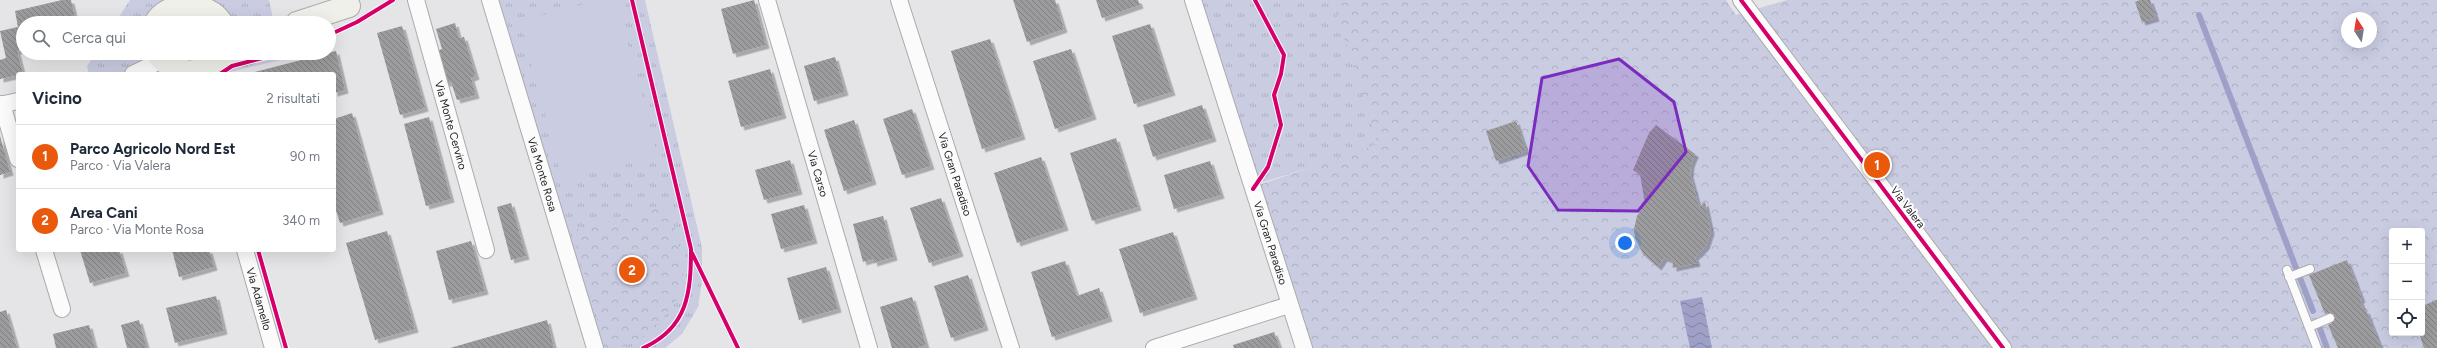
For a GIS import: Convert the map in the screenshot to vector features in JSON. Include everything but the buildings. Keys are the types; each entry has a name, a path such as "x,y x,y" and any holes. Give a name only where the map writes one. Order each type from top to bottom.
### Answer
{"street":[{"path":"157,13 169,6 185,0 196,1 211,8 217,16"},
{"name":"Via Monte Cervino","path":"416,0 486,250"},
{"name":"Via Monte Rosa","path":"490,0 595,348"},
{"name":"Via Carso","path":"767,0 869,348"},
{"name":"Via Gran Paradiso","path":"899,0 1011,348"},
{"name":"Via Gran Paradiso","path":"1193,0 1289,305 1304,348"},
{"name":"Via Valera","path":"1741,0 2003,348"},
{"path":"317,16 354,3"},
{"path":"332,16 354,3"},
{"path":"136,72 153,60"},
{"path":"163,60 171,67 182,72"},
{"path":"190,72 225,60"},
{"path":"16,101 1,104 16,153"},
{"path":"45,252 62,309"},
{"name":"Via Adamello","path":"246,252 273,348"},
{"path":"1154,348 1289,305"}],"lane":[{"path":"2310,269 2288,274 2317,348"},
{"path":"2309,327 2330,318"}],"highlighted area":[{"path":"1619,59 1674,102 1686,152 1638,211 1558,210 1528,166 1542,78"}],"green space":[{"path":"130,0 269,0 272,16 120,16"},
{"path":"495,0 645,0 702,248 702,281 698,307 682,334 665,348 595,348"},
{"path":"600,0 616,0 658,156 563,181 520,21"},
{"path":"1199,0 1332,0 1382,145 1257,184"},
{"path":"1332,0 1726,0 1736,15 1787,0 2437,0 2437,348 1299,348 1256,186 1378,144"},
{"path":"91,60 281,60 230,72 88,72 87,66"},
{"path":"669,205 683,268 680,292 675,303 644,336 627,345 606,348 571,231"}],"water":[{"path":"1702,297 1712,348 1690,348 1680,301"}],"waterway":[{"path":"2199,15 2296,268"},
{"path":"2300,278 2313,311"},
{"path":"2319,326 2327,348"}],"cycle path":[{"path":"336,32 357,22 393,0"},
{"path":"632,0 691,249 690,280 684,307 678,319 669,330 658,340 643,348"},
{"path":"1253,189 1268,167 1281,125 1274,95 1281,74 1284,55 1255,0"},
{"path":"1741,0 2003,348"},
{"path":"223,72 232,66 255,60"},
{"path":"259,252 286,348"},
{"path":"692,253 738,348"}],"place":[{"name":"Parco Agricolo Nord Est","path":"1877,165"},
{"name":"Area Cani","path":"632,270"}]}
